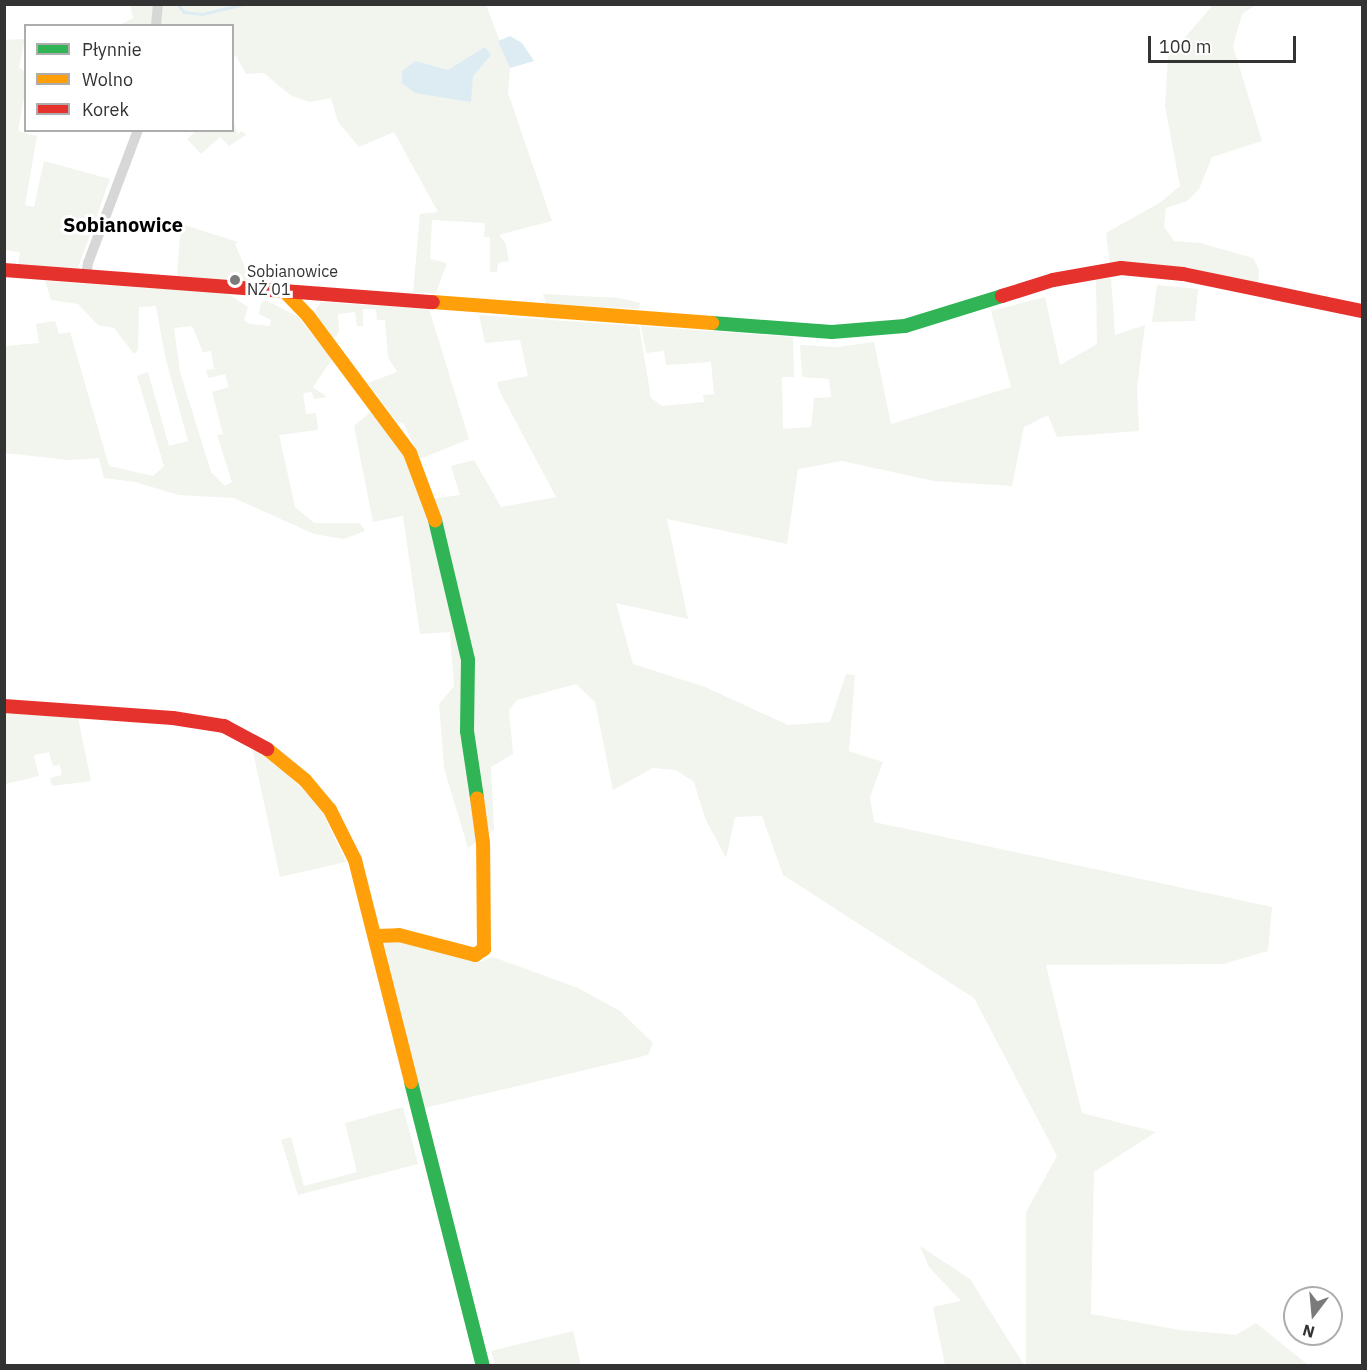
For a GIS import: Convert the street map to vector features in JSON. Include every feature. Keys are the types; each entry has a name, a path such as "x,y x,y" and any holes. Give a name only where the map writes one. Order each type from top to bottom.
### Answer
{"street":[{"path":"156,24 158,4"},
{"path":"86,277 88,263 137,132"},
{"path":"4,270 316,295 848,332 905,327 1059,278 1128,268 1183,273 1362,311"},
{"path":"285,292 308,316 400,436 424,484 439,531 468,660 468,752 483,843 484,949 475,954 399,935 376,936"},
{"path":"308,316 316,295"},
{"path":"4,706 189,720 224,726 258,742 305,780 342,829 376,936 483,1365"}],"shaded area":[{"path":"130,5 486,5 510,68 508,93 552,221 499,235 506,244 509,261 498,263 497,272 490,272 490,237 484,237 485,223 432,220 430,259 447,263 436,293 413,293 420,214 438,212 394,132 359,147 338,122 331,98 309,102 290,95 264,73 246,74 236,56 234,57 234,24 122,24 133,18"},
{"path":"1213,5 1256,5 1242,14 1233,46 1262,141 1212,157 1199,189 1187,201 1166,208 1164,227 1174,241 1200,243 1253,258 1259,270 1258,284 1110,265 1106,233 1161,202 1180,186 1165,106 1168,57"},
{"path":"510,36 522,43 534,61 510,68 498,41"},
{"path":"24,39 19,67 24,71 24,98 18,131 37,136 25,205 34,207 44,161 110,179 78,268 18,264 20,252 5,250 4,40"},
{"path":"485,47 491,55 473,76 471,102 415,93 402,83 402,71 415,61 448,70"},
{"path":"234,124 238,134 242,131 246,135 229,146 220,137 201,154 187,139 195,132 234,132"},
{"path":"181,224 238,242 235,244 251,282 177,276"},
{"path":"1111,277 1115,335 1145,325 1137,388 1139,431 1057,437 1048,415 1024,427 1012,486 934,481 842,461 798,469 787,544 667,519 688,619 616,603 633,664 705,687 788,725 830,722 846,674 855,675 849,751 883,762 870,797 874,822 1272,907 1268,951 1223,964 1046,965 1082,1113 1156,1132 1094,1172 1091,1314 1180,1330 1236,1335 1256,1323 1308,1365 1026,1365 1026,1212 1057,1156 974,998 783,875 762,816 735,817 726,858 705,818 694,782 676,770 653,768 613,790 595,702 576,684 517,700 509,710 513,754 491,767 494,830 468,848 444,768 439,704 454,686 450,632 420,634 403,516 373,522 354,426 373,410 402,449 423,500 460,495 451,466 474,460 501,507 556,497 498,388 497,382 528,376 520,340 485,343 479,315 639,326 651,398 662,406 704,402 703,395 714,394 711,362 666,365 664,351 646,353 641,326 793,337 794,377 782,377 783,429 811,427 814,398 831,397 829,379 802,377 800,345 838,347 874,342 891,424 1011,387 991,311 1045,297 1060,365 1097,344 1096,279"},
{"path":"45,281 230,295 248,307 244,321 250,324 270,326 271,320 259,314 261,303 266,300 298,317 332,359 313,387 327,397 314,399 312,392 303,393 306,414 316,413 318,430 279,435 295,507 314,523 360,523 365,531 344,539 314,534 234,498 179,495 135,482 104,478 99,458 69,460 5,453 5,346 39,343 36,324 55,321 59,334 70,332 109,466 153,476 164,466 137,376 148,372 169,446 188,441 165,356 156,306 139,307 138,350 134,354 114,328 98,325 78,304 51,300","holes":["192,326 203,352 211,351 214,369 206,370 208,378 225,374 229,387 212,392 223,434 217,435 232,482 225,486 211,472 180,372 174,328"]},
{"path":"1157,285 1198,289 1195,321 1152,322"},
{"path":"543,294 619,298 640,303 639,309 546,304"},
{"path":"321,302 429,309 469,439 420,459 404,424 396,421 368,383 397,372 388,357 385,320 377,320 376,309 363,309 363,326 357,326 355,312 338,314 339,331 336,337 329,338 313,313"},
{"path":"4,713 78,718 91,781 52,786 50,778 62,775 60,765 53,766 49,752 34,755 39,776 5,784"},
{"path":"252,747 280,767 319,805 346,862 280,877"},
{"path":"383,938 482,961 493,957 578,988 620,1011 653,1043 648,1055 424,1108"},
{"path":"403,1107 418,1164 298,1195 281,1140 291,1137 304,1186 357,1172 345,1123"},
{"path":"920,1246 970,1279 1024,1365 945,1365 933,1307 961,1301 929,1267"},
{"path":"573,1331 581,1365 495,1365 491,1351"}],"waterway":[{"path":"177,4 184,12 202,14 244,4"}],"traffic: fast":[{"path":"712,323 832,332 905,326 1002,296"},
{"path":"435,520 468,660 467,731 477,798"},
{"path":"411,1082 483,1366"}],"traffic: slow":[{"path":"285,292 308,316 410,453 435,520"},
{"path":"433,302 712,323"},
{"path":"267,749 305,780 330,810 355,860 411,1082"},
{"path":"376,936 399,935 475,955 484,949 483,843 477,798"}],"traffic: jam":[{"path":"1002,296 1053,280 1121,268 1183,274 1362,311"},
{"path":"4,270 433,302"},
{"path":"4,706 173,718 224,726 267,749"}],"place":[{"name":"Sobianowice NŻ 01","path":"235,280"}],"district":[{"name":"Sobianowice","path":"123,224"}]}
